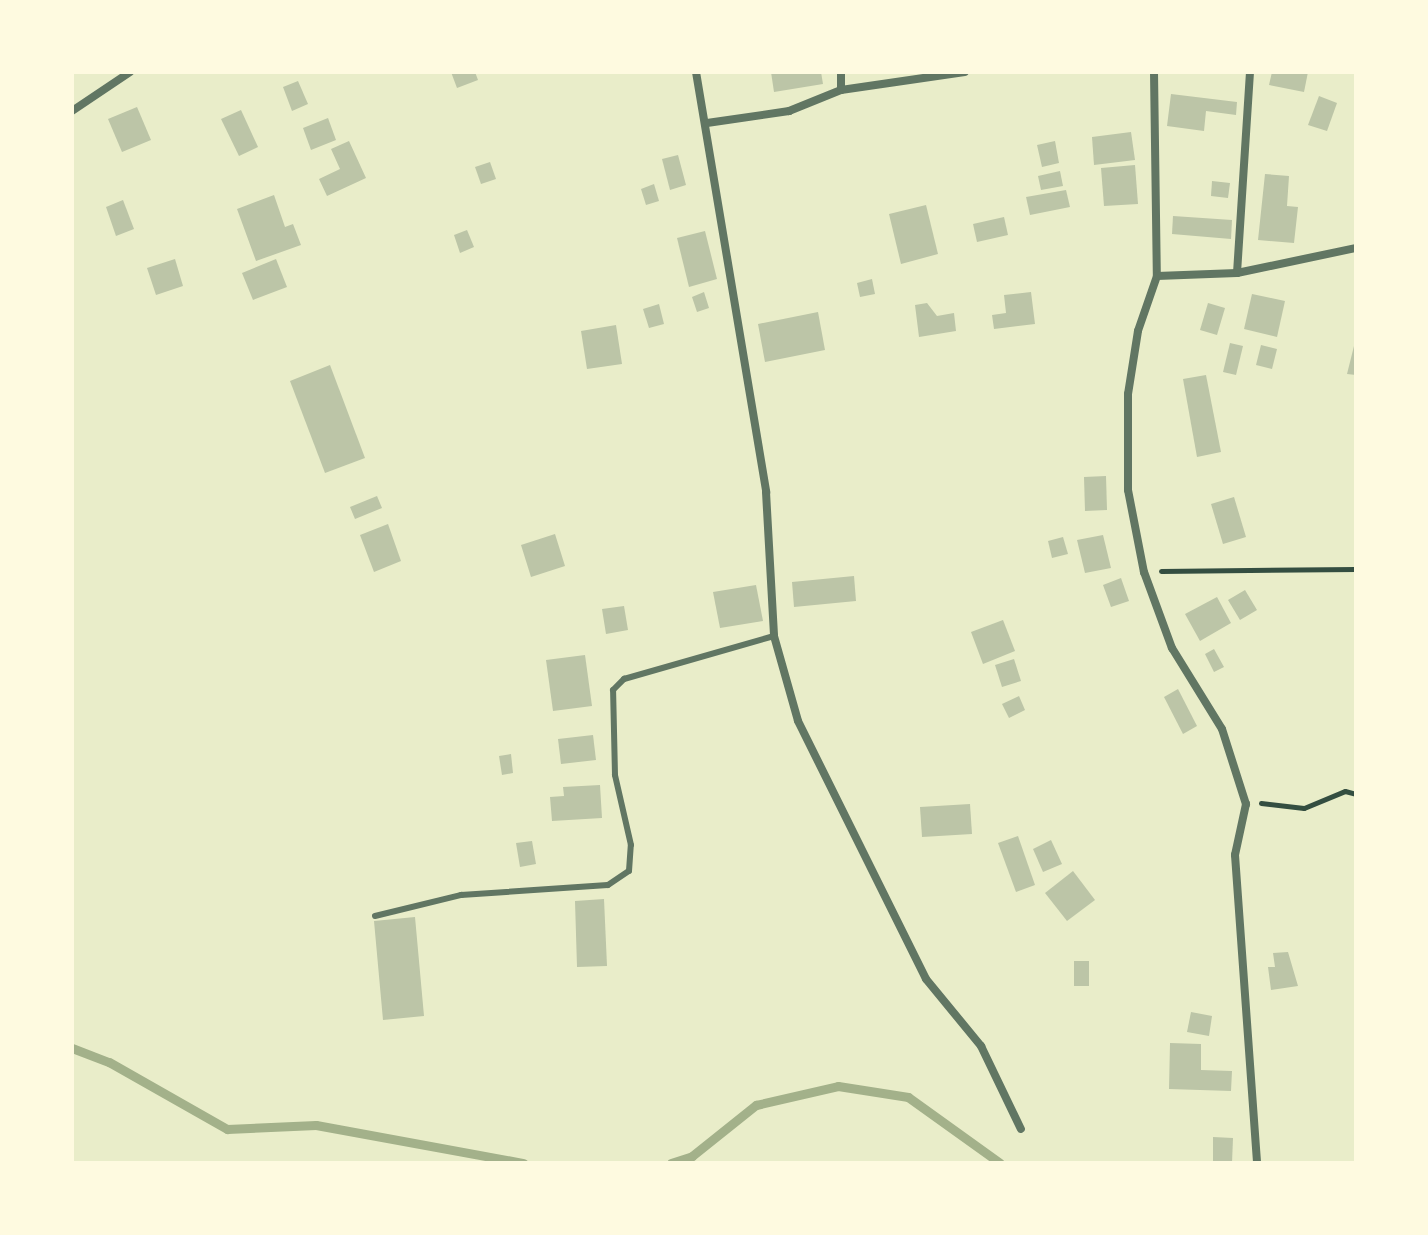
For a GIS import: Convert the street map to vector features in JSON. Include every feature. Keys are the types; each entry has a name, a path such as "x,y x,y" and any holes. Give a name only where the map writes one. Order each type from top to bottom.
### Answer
{"street":[{"path":"72,111 130,72"},
{"path":"696,72 707,123 766,492 774,636 798,721 926,979 981,1046 1021,1129"},
{"path":"841,72 841,90"},
{"path":"707,123 789,111 841,90 965,72"},
{"path":"1154,72 1157,276 1138,331 1128,394 1128,490 1144,572 1172,648 1222,729 1246,804 1235,855 1257,1163"},
{"path":"1237,273 1250,72"},
{"path":"1157,276 1237,273 1356,248"}],"lane":[{"path":"375,916 461,895 608,885 629,871 631,845 615,775 613,690 624,679 774,636"}],"path":[{"path":"1144,572 1356,569"},
{"path":"1246,804 1304,808 1345,791 1356,794"}],"building":[{"path":"451,72 475,72 478,80 457,88"},
{"path":"771,72 821,72 823,84 774,92"},
{"path":"1272,72 1308,72 1304,92 1269,85"},
{"path":"298,81 308,104 292,111 283,87"},
{"path":"1171,94 1237,102 1236,115 1206,111 1204,131 1167,126"},
{"path":"1319,96 1337,103 1327,131 1308,125"},
{"path":"137,107 151,140 122,152 108,119"},
{"path":"241,110 258,147 239,156 221,119"},
{"path":"328,118 336,140 311,150 303,128"},
{"path":"1131,132 1135,160 1094,165 1092,137"},
{"path":"349,141 366,178 327,196 319,179 340,169 331,149"},
{"path":"1055,141 1059,163 1042,167 1037,145"},
{"path":"678,155 686,185 670,190 662,159"},
{"path":"490,162 496,179 481,184 475,167"},
{"path":"1135,165 1138,204 1104,206 1101,168"},
{"path":"1060,171 1063,186 1041,190 1038,176"},
{"path":"1265,174 1289,176 1287,206 1298,207 1294,243 1258,240"},
{"path":"1212,181 1230,183 1228,198 1211,196"},
{"path":"654,184 659,201 646,205 641,189"},
{"path":"1066,190 1070,207 1030,215 1026,197"},
{"path":"274,195 285,227 293,224 301,245 256,261 237,209"},
{"path":"123,200 134,229 116,236 106,207"},
{"path":"926,205 938,254 901,264 889,214"},
{"path":"1173,216 1232,220 1231,239 1172,234"},
{"path":"1004,217 1008,235 977,242 973,224"},
{"path":"467,230 474,247 460,253 454,235"},
{"path":"705,231 717,279 689,287 677,238"},
{"path":"175,259 183,286 156,295 147,268"},
{"path":"276,259 287,287 253,300 242,273"},
{"path":"872,279 875,294 860,297 857,283"},
{"path":"704,292 709,308 697,312 692,297"},
{"path":"1031,292 1035,324 994,329 992,315 1006,313 1004,295"},
{"path":"1252,294 1285,301 1277,337 1244,329"},
{"path":"927,303 937,316 954,313 956,331 919,337 915,305"},
{"path":"1208,303 1225,308 1217,335 1200,330"},
{"path":"659,304 664,324 649,328 643,309"},
{"path":"818,312 825,350 765,362 758,324"},
{"path":"616,325 622,364 587,369 581,331"},
{"path":"1356,338 1356,375 1347,374"},
{"path":"1230,343 1243,346 1236,375 1223,372"},
{"path":"1261,345 1277,349 1272,369 1256,365"},
{"path":"330,365 365,458 325,473 290,381"},
{"path":"1206,375 1221,452 1197,457 1183,379"},
{"path":"1106,476 1107,510 1085,511 1084,477"},
{"path":"377,496 382,508 355,519 350,507"},
{"path":"1234,497 1246,537 1223,544 1211,504"},
{"path":"388,524 401,561 374,572 360,535"},
{"path":"555,534 565,566 531,577 521,545"},
{"path":"1103,535 1111,568 1085,573 1077,540"},
{"path":"1063,537 1068,554 1052,558 1048,541"},
{"path":"854,576 856,601 794,607 792,582"},
{"path":"1121,578 1129,601 1111,607 1103,585"},
{"path":"756,585 763,621 720,628 713,592"},
{"path":"1245,590 1257,610 1240,620 1228,600"},
{"path":"1217,597 1231,623 1200,641 1185,614"},
{"path":"624,606 628,630 606,634 602,609"},
{"path":"1003,620 1015,651 983,664 971,632"},
{"path":"1214,649 1224,667 1214,672 1205,654"},
{"path":"585,655 592,706 553,711 546,660"},
{"path":"1014,659 1021,681 1002,687 995,665"},
{"path":"1178,689 1197,726 1183,734 1164,697"},
{"path":"1019,696 1025,710 1009,718 1002,704"},
{"path":"593,735 596,760 561,764 558,739"},
{"path":"511,754 513,773 502,775 499,756"},
{"path":"600,785 602,818 552,821 550,797 564,796 563,787"},
{"path":"970,804 972,834 922,837 920,807"},
{"path":"1018,836 1035,885 1016,892 998,843"},
{"path":"1051,840 1062,864 1043,872 1033,849"},
{"path":"532,841 536,864 520,867 516,843"},
{"path":"1073,871 1095,900 1067,921 1045,893"},
{"path":"604,899 607,966 577,967 575,901"},
{"path":"415,917 424,1016 383,1020 374,921"},
{"path":"1288,952 1298,986 1271,990 1268,967 1275,967 1273,953"},
{"path":"1074,961 1089,961 1089,986 1074,986"},
{"path":"1191,1012 1212,1016 1209,1036 1187,1032"},
{"path":"1170,1043 1201,1044 1201,1070 1232,1071 1231,1091 1169,1089"},
{"path":"1213,1137 1233,1138 1232,1163 1213,1163"}],"waterway":[{"path":"72,1048 109,1062 227,1129 316,1125 524,1163"},
{"path":"671,1163 692,1156 756,1105 838,1086 908,1097 1000,1163"}]}
